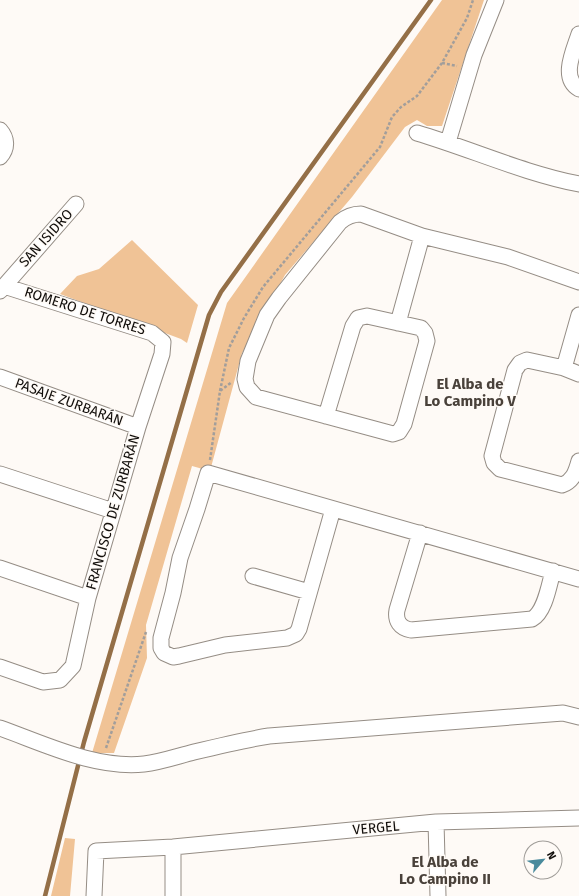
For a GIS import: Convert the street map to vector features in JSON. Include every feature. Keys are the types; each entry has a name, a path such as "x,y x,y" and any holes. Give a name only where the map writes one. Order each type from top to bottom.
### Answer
{"street":[{"path":"448,142 469,69 496,0"},
{"path":"579,34 569,73 571,82 579,89"},
{"path":"417,133 448,142 512,165 579,184"},
{"path":"0,157 5,150 3,136"},
{"name":"SAN ISIDRO","path":"2,288 76,204"},
{"path":"326,416 353,326 358,318 367,316 421,328 425,333 427,341 404,424 399,432 393,434 326,416 256,397 247,387 244,379 248,361 267,315 288,286 340,222 345,218 352,215 361,214 422,236 508,257 579,282"},
{"path":"398,323 422,236"},
{"name":"ROMERO DE TORRES","path":"2,288 152,333 163,342"},
{"path":"564,368 579,315"},
{"name":"FRANCISCO DE ZURBARÁN","path":"0,667 43,682 60,680 73,666 88,598 138,427 162,354 163,342"},
{"path":"579,374 564,368 527,360 520,363 515,370 492,456 494,463 500,469 562,485 567,483 574,476 579,461"},
{"name":"PASAJE ZURBARÁN","path":"0,377 138,427"},
{"path":"333,509 299,629 296,634 292,637 225,645 173,657 164,653 161,648 161,638 180,558 198,509 208,473 579,579"},
{"path":"0,474 113,511"},
{"path":"420,533 396,615 399,624 406,629 411,630 532,619 540,613 553,571"},
{"path":"0,568 88,598"},
{"path":"253,576 309,592"},
{"path":"563,713 579,706"},
{"path":"0,728 75,755 95,760 144,764 158,762 235,742 269,736 563,713 579,717"},
{"name":"VERGEL","path":"94,896 96,851 173,846 436,822 579,818"},
{"path":"436,822 438,896"},
{"path":"173,846 173,896"}],"path":[{"path":"208,473 220,391 229,348 244,318 263,287 380,146 392,117 401,107 417,96 442,63 467,18 472,0"},
{"path":"220,391 232,383 244,379"},
{"path":"95,760 148,625"}],"shaded area":[{"path":"442,0 484,0 442,126 427,126 417,120 405,127 352,197 285,275 242,353 210,471 192,466 146,625 147,658 114,753 92,753 227,303"},
{"path":"132,240 198,305 187,343 181,339 60,294 77,276 99,269"},
{"path":"65,838 75,839 70,896 51,896"}],"waterway":[{"path":"45,896 84,742 209,315 221,292 431,0"}],"district":[{"name":"El Alba de Lo Campino V","path":"470,392"},
{"name":"El Alba de Lo Campino II","path":"445,870"}]}
